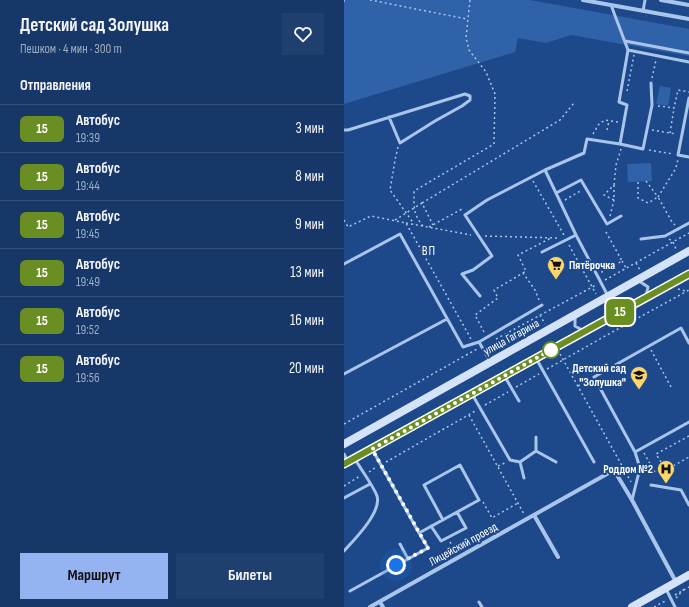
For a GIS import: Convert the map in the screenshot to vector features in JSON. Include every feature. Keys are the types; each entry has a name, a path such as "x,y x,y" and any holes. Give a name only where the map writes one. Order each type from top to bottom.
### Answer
{"street":[{"path":"582,0 689,19"},
{"path":"661,0 689,5"},
{"name":"улица Гагарина","path":"344,444 689,251"},
{"path":"344,464 689,274"},
{"name":"Лицейский проезд","path":"370,607 614,470 632,500"},
{"path":"632,500 676,582"},
{"path":"534,515 558,557"},
{"path":"632,607 689,575"},
{"path":"380,602 383,607"}],"lane":[{"path":"643,11 645,0"},
{"path":"611,5 628,50 619,102 627,105 621,145"},
{"path":"625,41 689,53"},
{"path":"628,50 689,62"},
{"path":"480,296 462,274 473,270 492,256 465,215 487,200 531,177 584,153 586,138 643,149 652,105 651,84"},
{"path":"344,130 465,94 470,96 470,100 462,106 400,142 388,118"},
{"path":"689,98 678,155 689,157"},
{"path":"545,170 576,235 608,296"},
{"path":"556,193 581,180 607,224 621,216"},
{"path":"641,239 665,236 689,224"},
{"path":"344,264 400,234 463,347 479,342 542,305"},
{"path":"542,252 576,235"},
{"path":"640,278 648,287 645,298"},
{"path":"576,315 575,326 585,331"},
{"path":"344,374 447,319"},
{"path":"632,500 640,468 635,452 594,377 681,328 689,344"},
{"path":"479,342 491,362"},
{"path":"536,358 594,462"},
{"path":"504,376 519,401"},
{"path":"472,394 510,460 520,462 536,451"},
{"path":"635,452 689,422"},
{"path":"536,437 536,451"},
{"path":"350,590 428,548 372,449"},
{"path":"536,451 556,462"},
{"path":"344,454 346,458 344,464"},
{"path":"344,551 367,524 376,510 378,500 377,495 355,458"},
{"path":"520,462 524,478"},
{"path":"419,533 431,526 443,520 479,500 460,465 424,486 443,520"},
{"path":"344,498 370,484"},
{"path":"650,485 681,490 689,505"},
{"path":"431,526 441,541 466,528 457,512"},
{"path":"400,544 408,559"},
{"path":"665,588 675,607"},
{"path":"479,602 482,607"}],"path":[{"path":"370,0 467,19"},
{"path":"423,226 417,218 414,208 414,191 494,144 494,94 486,72 469,50 466,38 470,0"},
{"path":"627,94 635,52"},
{"path":"651,84 656,56"},
{"path":"670,133 678,90 689,92"},
{"path":"394,220 560,120 574,103"},
{"path":"652,105 674,108"},
{"path":"592,139 594,130 605,120 624,123"},
{"path":"607,130 609,120"},
{"path":"647,129 682,135"},
{"path":"400,142 394,160 390,190 414,224"},
{"path":"621,145 616,165 614,200 606,227 606,232 626,268"},
{"path":"638,182 638,198 648,203 658,197 676,168 678,155 643,149"},
{"path":"531,177 592,287"},
{"path":"646,181 658,197 672,222 680,229"},
{"path":"614,185 604,195 614,200"},
{"path":"561,202 586,188"},
{"path":"422,204 433,225"},
{"path":"406,223 478,236 566,239"},
{"path":"495,340 689,233"},
{"path":"486,338 475,315 498,298 494,290 526,271 518,255 552,238"},
{"path":"599,267 602,272 622,261"},
{"path":"636,263 640,278"},
{"path":"523,273 535,290 542,305"},
{"path":"668,285 687,292"},
{"path":"649,346 671,387"},
{"path":"344,424 482,347"},
{"path":"563,358 635,489"},
{"path":"578,386 594,377"},
{"path":"468,414 527,519"},
{"path":"689,436 656,454 666,470 689,457"},
{"path":"641,448 656,474"},
{"path":"498,466 510,460"},
{"path":"481,497 492,518 518,503"},
{"path":"447,537 458,558"},
{"path":"678,602 676,598 684,589"}],"shaded area":[{"path":"344,0 530,0 689,29 689,56 571,35 546,43 518,38 515,52 344,104"},
{"path":"660,86 671,88 668,106 656,104"},
{"path":"651,163 652,181 628,182 627,164"}],"bus line":[{"name":"15","path":"344,464 689,274"}],"place":[{"name":"Пятёрочка","path":"556,280"},
{"name":"Детский сад \"Золушка\"","path":"639,390"},
{"name":"Роддом №2","path":"666,484"}],"district":[{"name":"ВП","path":"429,250"}],"route":[{"path":"396,565 428,548 372,449 551,350"}]}
